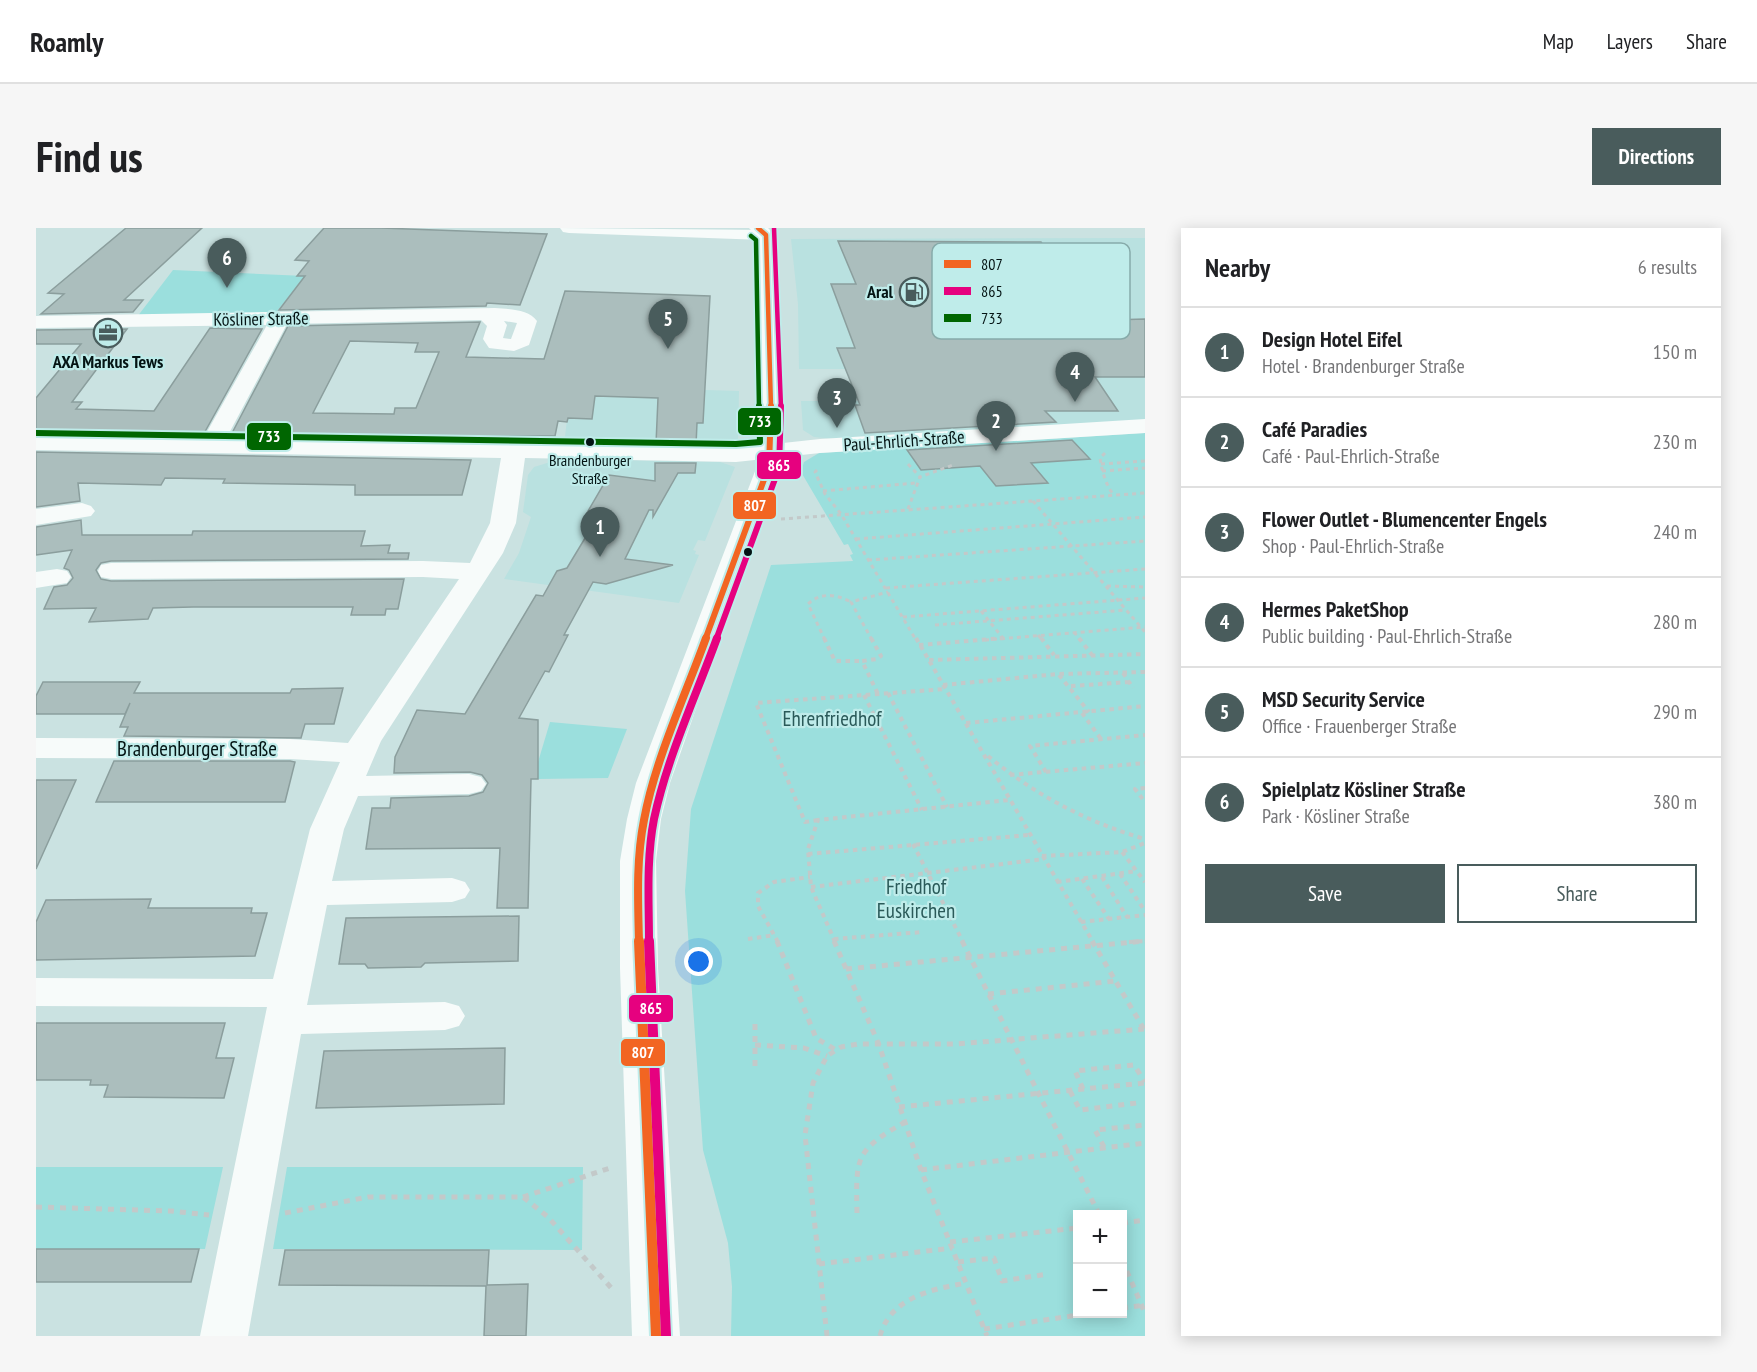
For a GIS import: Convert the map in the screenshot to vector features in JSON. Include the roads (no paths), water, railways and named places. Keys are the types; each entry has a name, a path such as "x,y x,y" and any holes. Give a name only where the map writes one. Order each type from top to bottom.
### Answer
{"street":[{"path":"569,228 766,230 771,452 769,466 653,783 644,819 638,861 639,968 656,1336"},
{"name":"Kösliner Straße","path":"36,322 487,315"},
{"path":"212,446 280,318"},
{"name":"Paul-Ehrlich-Straße","path":"36,443 736,455 820,446 1145,426"},
{"path":"224,1336 287,1007 327,829 359,753 381,715 490,553 503,523 514,451"},
{"path":"36,517 82,511"},
{"path":"111,571 423,569 478,572"},
{"name":"Brandenburger Straße","path":"36,748 290,749 359,753"},
{"path":"344,786 469,784"},
{"path":"311,892 452,890"},
{"path":"36,992 445,1016"}],"place":[{"name":"Spielplatz Kösliner Straße","path":"227,288"},
{"name":"Aral","path":"914,292"},
{"name":"AXA Markus Tews","path":"108,333"},
{"name":"MSD Security Service","path":"668,349"},
{"name":"Hermes PaketShop","path":"1075,402"},
{"name":"Flower Outlet - Blumencenter Engels","path":"837,428"},
{"name":"Brandenburger Straße","path":"590,442"},
{"name":"Café Paradies","path":"996,451"},
{"name":"Design Hotel Eifel","path":"600,557"}],"park label":[{"name":"Ehrenfriedhof","path":"832,719"},
{"name":"Friedhof Euskirchen","path":"916,899"}]}
